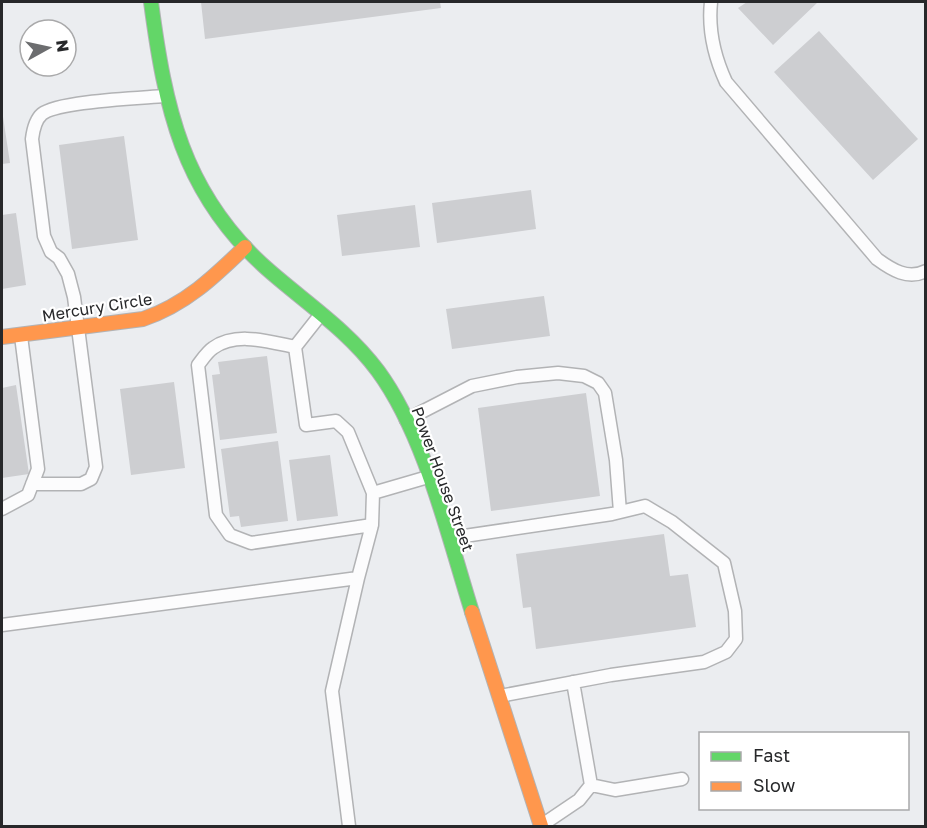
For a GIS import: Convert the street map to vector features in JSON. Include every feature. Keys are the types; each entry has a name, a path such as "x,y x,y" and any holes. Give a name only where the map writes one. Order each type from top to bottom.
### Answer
{"street":[{"name":"Power House Street","path":"151,2 165,95 180,143 201,187 228,227 245,247 264,266 342,330 378,370 406,420 428,477 541,826"},
{"name":"Mercury Circle","path":"2,338 143,319 173,308 200,289 245,247"}],"lane":[{"path":"711,2 709,26 717,63 726,82 877,259 892,270 905,274 917,275 926,271"},
{"path":"32,484 81,484 91,479 96,467 74,297 68,274 59,258 51,252 44,236 32,140 33,128 43,113 60,106 165,95"},
{"path":"321,313 295,346 306,425 336,421 348,432 373,493 372,525 332,691 349,826"},
{"path":"2,509 28,495 39,469 21,335"},
{"path":"295,346 256,339 228,340 212,349 198,365 216,515 230,535 251,543 372,525"},
{"path":"406,420 472,386 517,377 558,373 584,376 598,382 605,393 616,460 620,512"},
{"path":"373,493 428,477"},
{"path":"448,538 620,512 645,506 672,522 724,563 735,611 736,639 726,652 704,662 499,696"},
{"path":"2,625 358,578"},
{"path":"541,826 579,800 591,785 573,682"},
{"path":"591,785 615,790 682,779"}],"building":[{"path":"201,2 440,2 441,8 205,39"},
{"path":"747,2 818,2 773,45 738,8"},
{"path":"819,31 918,139 873,180 774,72"},
{"path":"2,110 10,163 2,164"},
{"path":"124,136 138,240 72,249 59,145"},
{"path":"531,190 536,229 437,243 432,203"},
{"path":"415,205 420,247 342,256 337,215"},
{"path":"16,213 26,285 2,289 2,215"},
{"path":"544,296 550,336 452,349 446,309"},
{"path":"267,356 277,433 220,440 212,375 220,374 218,362"},
{"path":"174,382 185,468 131,475 120,389"},
{"path":"16,385 29,474 2,478 2,388"},
{"path":"586,393 600,496 491,511 478,408"},
{"path":"278,441 288,521 241,527 239,516 230,517 221,449"},
{"path":"330,455 338,516 297,521 289,460"},
{"path":"664,534 670,576 688,574 696,627 536,649 531,607 523,608 516,554"}],"traffic: fast":[{"path":"151,2 171,112 196,178 214,209 237,238 265,267 353,342 378,371 395,397 434,487 472,612"}],"traffic: slow":[{"path":"2,337 143,319 186,298 245,247"},
{"path":"472,612 541,826"}]}
